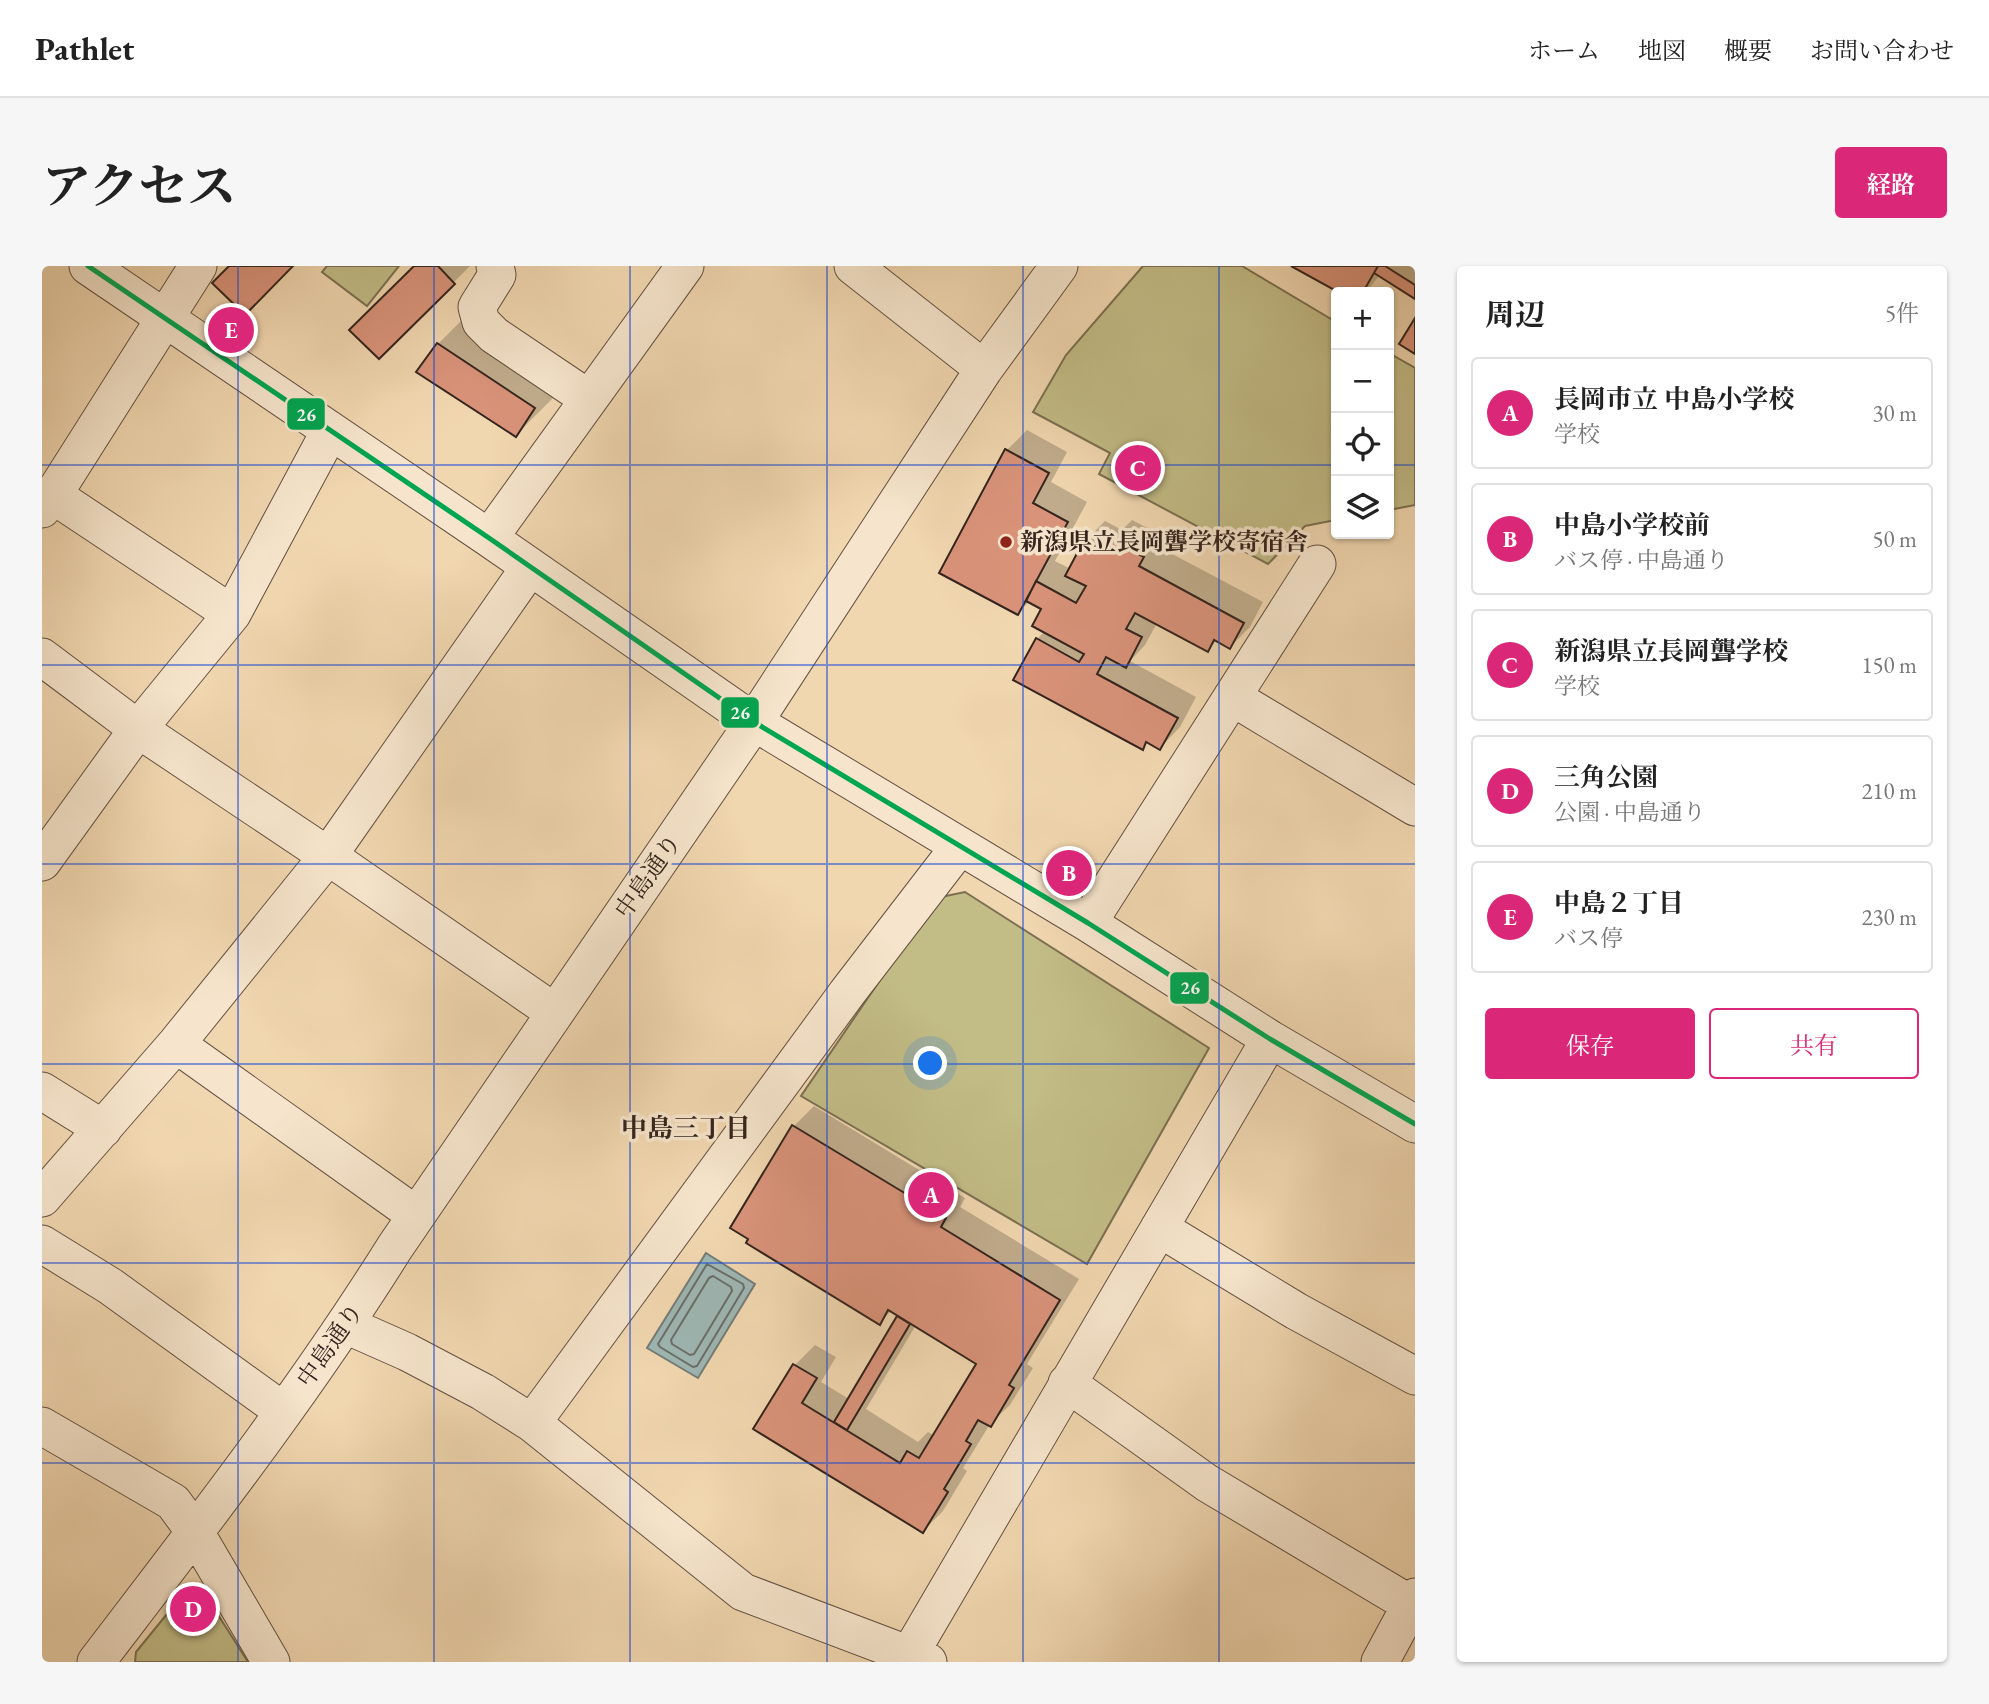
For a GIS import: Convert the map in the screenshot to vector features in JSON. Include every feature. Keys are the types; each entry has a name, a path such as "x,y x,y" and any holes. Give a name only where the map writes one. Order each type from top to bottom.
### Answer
{"street":[{"path":"88,266 489,538 754,722 1088,923 1270,1039 1414,1121"},
{"path":"198,266 48,502 232,614"},
{"path":"495,266 497,275 477,307 481,322 494,335 589,399"},
{"path":"489,538 685,266"},
{"path":"853,266 984,369"},
{"name":"中島通り","path":"96,1662 346,1325 416,1215 754,722 984,369 1059,266"},
{"path":"42,862 138,729 232,614 330,432"},
{"path":"1088,923 1317,564"},
{"path":"42,1198 176,1044 328,856 530,567"},
{"path":"42,657 138,729 554,1012"},
{"path":"1232,698 1415,807"},
{"path":"532,1423 847,993 960,846"},
{"path":"346,1325 407,1352 532,1423 743,1592 914,1660 1067,1383 1270,1039"},
{"path":"176,1044 416,1215"},
{"path":"42,1091 103,1129"},
{"path":"1159,1228 1296,1311 1415,1376"},
{"path":"42,1244 110,1286 283,1411"},
{"path":"1067,1383 1207,1483 1414,1603 1380,1662"},
{"path":"42,1426 173,1503 195,1532 271,1662"}],"shaded area":[{"path":"327,266 399,266 367,306 322,272"},
{"path":"1143,266 1242,266 1331,319 1331,521 1305,526 1268,564 1099,474 1110,453 1033,412 1066,355"},
{"path":"1394,356 1415,368 1415,505 1394,509"},
{"path":"965,892 1209,1048 1087,1264 801,1096 936,898"},
{"path":"189,1587 201,1588 248,1662 135,1662 136,1652"}],"water":[{"path":"706,1253 755,1284 698,1378 647,1348"}],"building":[{"path":"229,266 293,266 245,315 212,283"},
{"path":"414,266 438,266 455,284 379,359 349,330"},
{"path":"1291,266 1378,266 1366,287 1331,288"},
{"path":"1378,266 1385,266 1415,285 1415,299 1374,273"},
{"path":"1415,318 1415,354 1399,344"},
{"path":"437,343 535,408 516,437 416,372"},
{"name":"新潟県立長岡聾学校寄宿舎","path":"1005,449 1049,473 1033,503 1068,522 1018,615 939,573"},
{"path":"1110,539 1144,557 1139,566 1244,623 1230,649 1214,640 1208,652 1135,613 1126,629 1142,637 1126,668 1106,657 1097,674 1178,718 1160,750 1146,742 1143,750 1013,680 1036,638 1079,662 1084,654 1032,626 1041,609 1026,601 1036,581 1076,603 1086,586 1065,576 1084,540 1104,551"},
{"path":"792,1125 946,1218 941,1227 1060,1300 1009,1385 1014,1388 991,1427 978,1420 966,1441 971,1444 944,1489 948,1492 923,1533 753,1429 793,1364 817,1378 802,1403 900,1463 907,1451 919,1458 976,1364 888,1310 880,1325 746,1243 748,1239 730,1228"},
{"path":"897,1316 910,1324 847,1430 834,1422"}],"transit line":[{"name":"26","path":"88,266 489,538 754,722 1088,923 1270,1039 1415,1124"}],"place":[{"name":"中島２丁目","path":"231,330"},
{"name":"新潟県立長岡聾学校","path":"1138,468"},
{"name":"新潟県立長岡聾学校寄宿舎","path":"1006,542"},
{"name":"中島小学校前","path":"1069,873"},
{"name":"長岡市立 中島小学校","path":"931,1195"},
{"name":"三角公園","path":"193,1609"}],"district":[{"name":"中島三丁目","path":"686,1128"}]}
